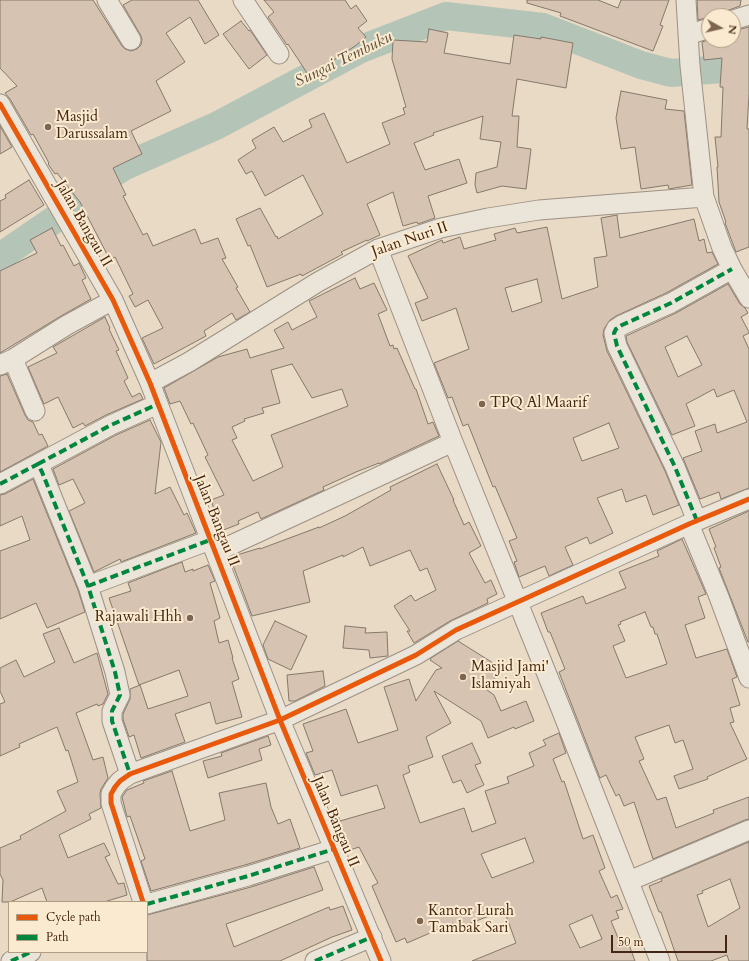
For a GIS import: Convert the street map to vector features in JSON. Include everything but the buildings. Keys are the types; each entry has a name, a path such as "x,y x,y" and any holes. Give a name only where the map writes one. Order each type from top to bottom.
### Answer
{"street":[{"path":"107,0 131,40"},
{"path":"243,0 279,54"},
{"path":"686,0 691,71 704,197 722,248 749,298"},
{"path":"688,35 701,31"},
{"name":"Jalan Bangau II","path":"0,104 113,300 150,383 280,720 381,961"},
{"name":"Jalan Nuri II","path":"150,383 189,362 318,282 378,249 441,228 488,218 539,210 704,197"},
{"path":"378,249 453,442 660,961"},
{"path":"732,269 671,303 622,325 616,329 614,333 616,346 675,467 719,597 749,678"},
{"path":"35,411 7,362 67,325 113,300"},
{"path":"0,484 111,425 158,404"},
{"path":"88,586 213,546 453,442"},
{"path":"38,464 88,586 120,691 118,700 112,711 112,721 130,774"},
{"path":"143,901 111,803 111,794 120,780 130,774 280,720 416,655 456,630 693,522 749,499"},
{"path":"629,881 749,830"},
{"path":"148,904 248,876 334,849"},
{"path":"315,961 372,937"},
{"path":"11,961 29,953"}],"waterway":[{"name":"Sungai Tembuku","path":"0,257 61,215 85,192 123,167 216,126 361,49 446,16 543,27 641,65 671,73 749,67"}],"marked path":[{"path":"697,521 675,467 617,346 614,333 616,329 622,325 671,303 732,269"},
{"path":"38,464 111,425 158,404"},
{"path":"0,484 38,464 42,472 88,586 115,672 120,695 112,711 112,721 130,774"},
{"path":"88,586 210,540"},
{"path":"148,904 248,876 334,849"},
{"path":"315,961 372,937"},
{"path":"11,961 29,953"}],"cycle path":[{"path":"0,104 113,300 150,383 280,720 381,961"},
{"path":"143,901 111,803 111,794 115,787 120,781 130,774 280,720 416,655 456,630 689,524 749,499"}],"place":[{"name":"Masjid Darussalam","path":"48,127"},
{"name":"TPQ Al Maarif","path":"482,404"},
{"name":"Rajawali Hhh","path":"190,618"},
{"name":"Masjid Jami' Islamiyah","path":"463,677"},
{"name":"Kantor Lurah Tambak Sari","path":"420,921"}]}
